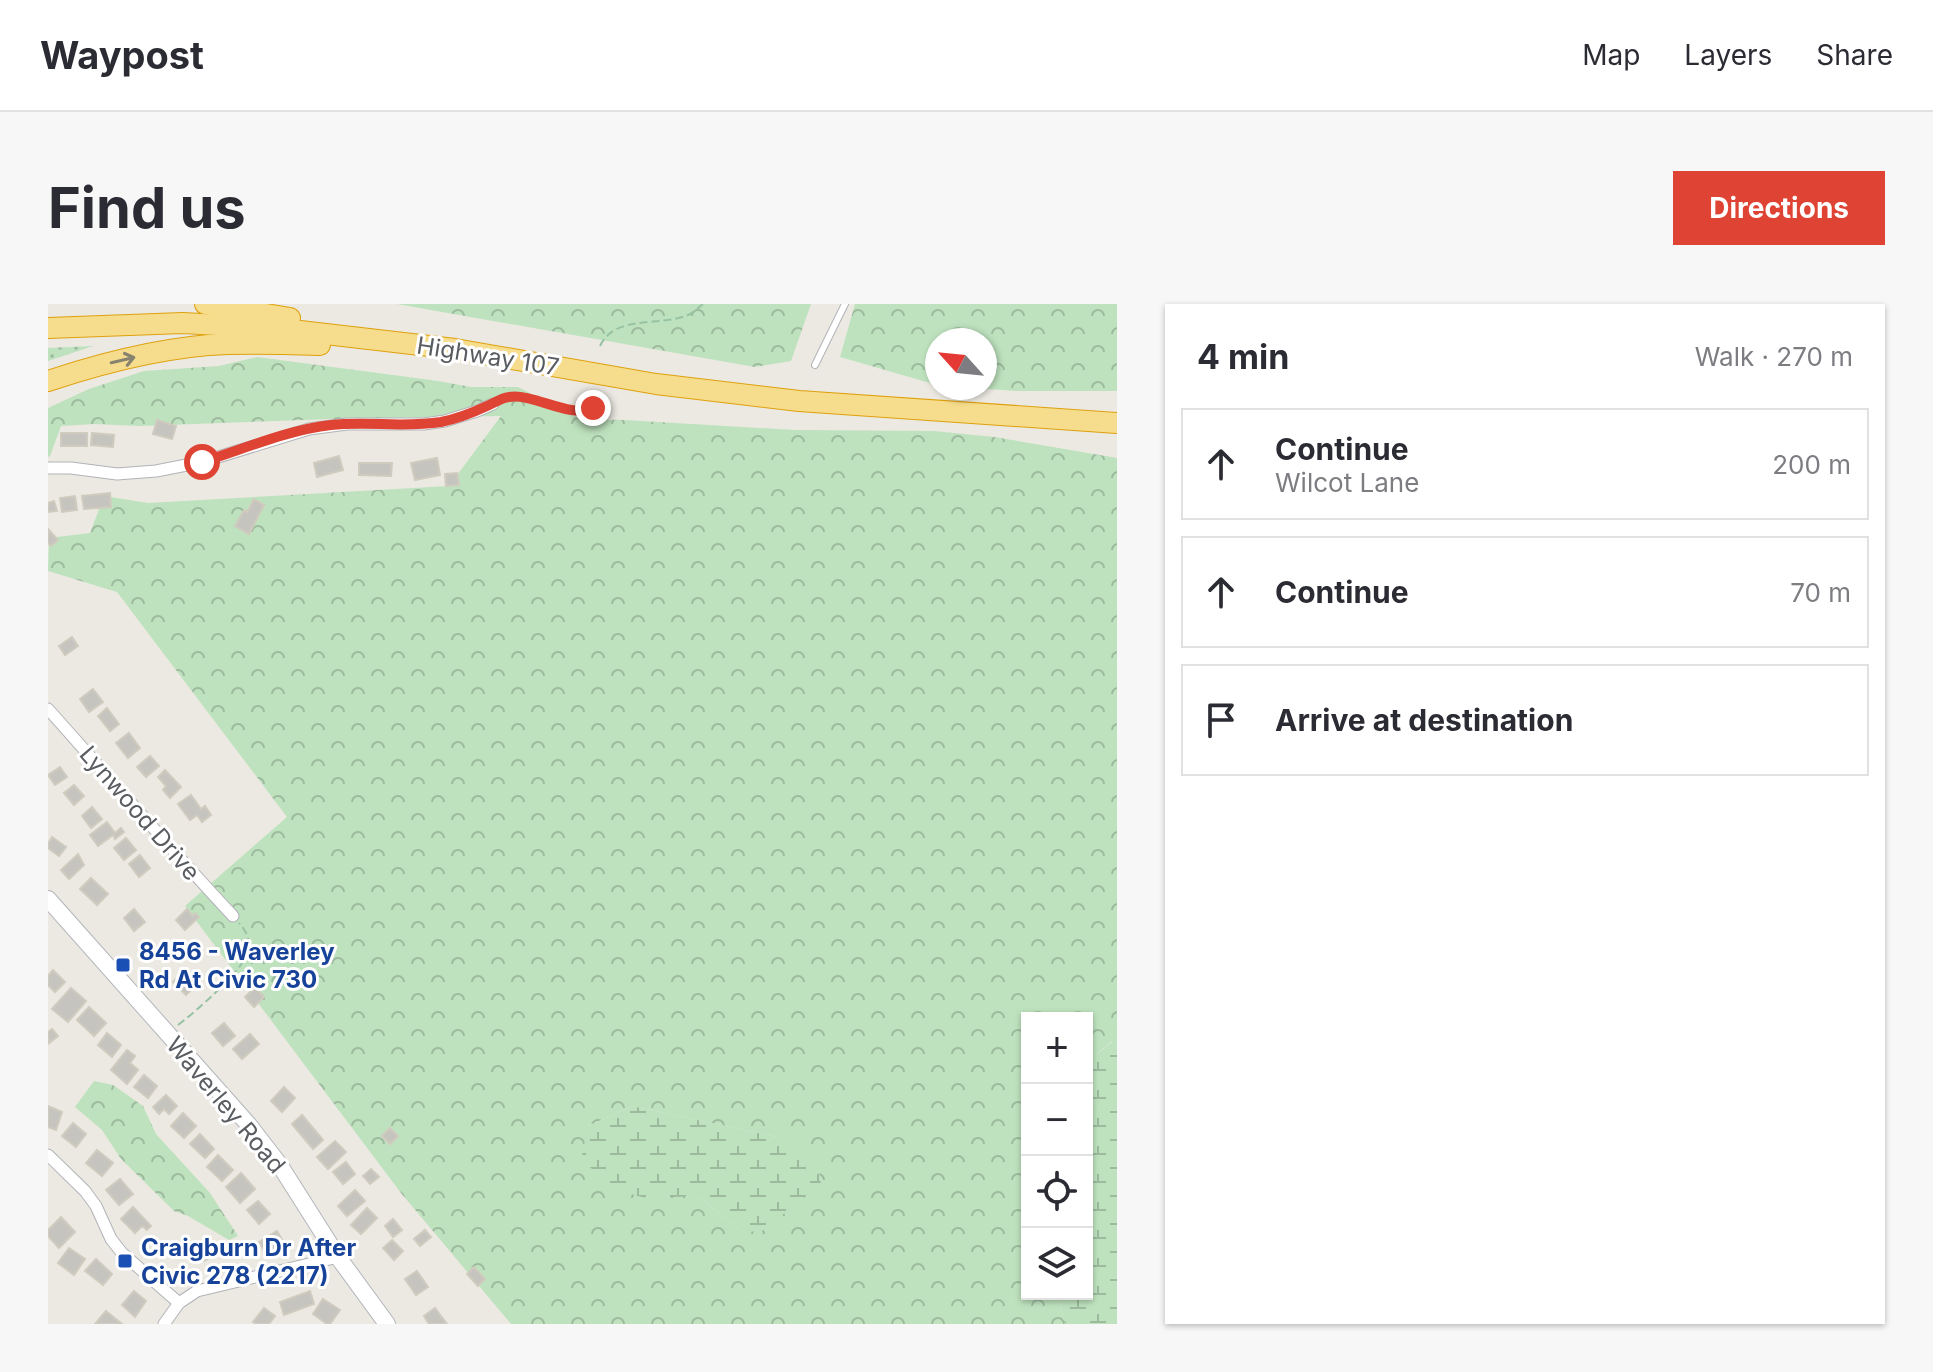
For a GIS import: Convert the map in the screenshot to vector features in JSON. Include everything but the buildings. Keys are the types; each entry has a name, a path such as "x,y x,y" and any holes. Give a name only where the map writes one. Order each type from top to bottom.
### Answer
{"highway":[{"path":"205,304 403,336 455,349"},
{"name":"Highway 107","path":"48,328 183,323 274,328 455,349 656,384 799,401 1117,423"},
{"path":"48,381 126,359 226,344 455,349"}],"main road":[{"name":"Waverley Road","path":"48,899 248,1124 279,1164 338,1257 387,1324"}],"street":[{"path":"48,468 117,474 156,471 202,462 309,429 347,424 424,424 445,421 493,404"},
{"name":"Lynwood Drive","path":"48,709 233,916"},
{"path":"48,1155 85,1191 122,1253 179,1303"},
{"path":"164,1324 179,1303 204,1289 338,1257"}],"lane":[{"path":"815,365 845,304"}],"path":[{"path":"600,346 612,330 689,315 703,304"},
{"path":"493,404 509,397 520,397 587,411 595,403"},
{"path":"167,1035 239,969 249,941 245,928 233,916"}],"green space":[{"path":"397,304 811,304 791,361 755,367"},
{"path":"855,304 1117,304 1117,391 997,390 997,328 925,328 925,382 840,357"},
{"path":"93,346 48,361 48,348"},
{"path":"257,357 471,387 518,387 580,419 796,430 934,431 994,437 1117,458 1117,1044 1112,1041 1093,1057 1093,1012 1021,1012 1021,1300 1059,1300 1065,1324 511,1324 401,1193 185,906 287,817 117,592 48,571 49,538 90,533 104,496 148,503 449,486 501,416 61,426 48,457 48,408 89,389 144,371 219,366","holes":["632,1106 782,1138 742,1232 698,1196 588,1126"]},
{"path":"1113,1041 1117,1044 1117,1324 1065,1324 1059,1300 1093,1300 1093,1058"},
{"path":"94,1081 113,1085 143,1106 156,1134 210,1193 238,1236 229,1240 174,1211 121,1159 102,1130 75,1107"},
{"path":"632,1106 782,1138 818,1165 821,1184 762,1231 742,1232 698,1196 645,1198 618,1190 581,1160 588,1126"}],"place":[{"name":"8456 - Waverley Rd At Civic 730","path":"123,965"},
{"name":"Craigburn Dr After Civic 278 (2217)","path":"125,1261"}],"route":[{"path":"202,462 321,426 445,421 509,397 587,411 593,408"}]}
